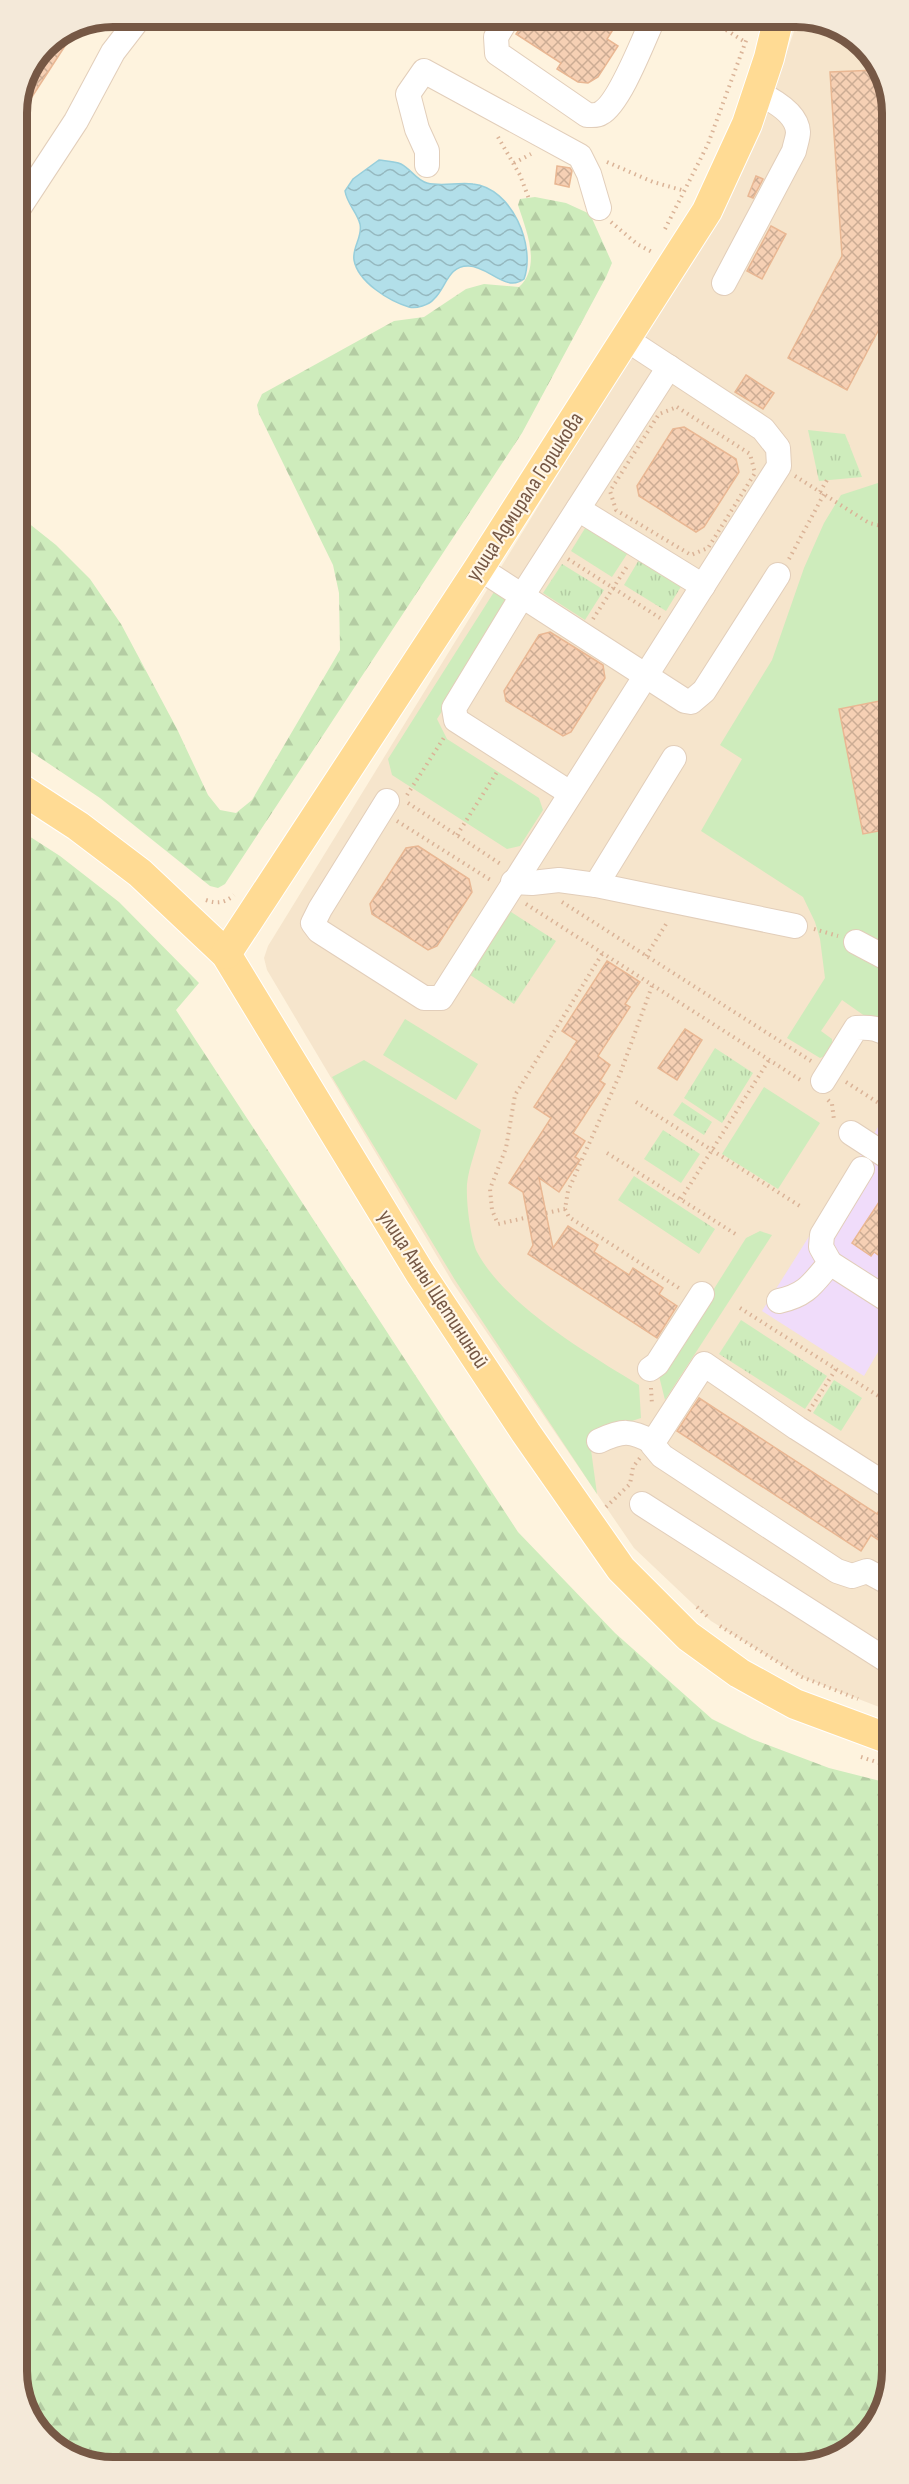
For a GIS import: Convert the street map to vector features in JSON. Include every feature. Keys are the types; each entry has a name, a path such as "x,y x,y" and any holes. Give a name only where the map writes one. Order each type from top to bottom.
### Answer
{"main road":[{"name":"улица Адмирала Горшкова","path":"226,954 479,568 706,211 747,124 776,27"},
{"name":"улица Анны Щетининой","path":"27,780 78,826 140,873 226,954 420,1273 526,1433 621,1569 688,1636 739,1672 795,1704 882,1736"}],"lane":[{"path":"27,196 76,121 113,52 132,27"},
{"path":"502,27 496,37 497,54 587,115 595,115 607,108 632,68 650,27"},
{"path":"427,165 427,151 417,129 408,94 424,71 580,156 589,174 599,208"},
{"path":"724,283 794,151 798,132 795,123 777,102 758,93"},
{"path":"384,805 315,916 313,923 319,931 424,998 441,998 518,883 570,793 779,466 778,448 772,437 763,429 626,339"},
{"path":"570,793 456,720 453,714 457,702 522,596 669,367"},
{"path":"578,509 703,586"},
{"path":"479,568 685,701 692,702 699,698 778,575"},
{"path":"596,885 674,758"},
{"path":"518,883 559,880 596,885 795,926"},
{"path":"856,942 882,956"},
{"path":"820,1083 856,1028 882,1027"},
{"path":"851,1134 882,1154"},
{"path":"862,1169 822,1235 821,1247 830,1263 882,1296"},
{"path":"779,1301 795,1297 808,1290 830,1263"},
{"path":"650,1369 657,1364 700,1297"},
{"path":"652,1443 704,1364 797,1428 882,1482"},
{"path":"599,1441 615,1433 633,1432 652,1443 662,1456 837,1571 852,1576 867,1571 882,1579"},
{"path":"642,1504 882,1657"}],"path":[{"path":"663,232 708,144 745,42 722,27"},
{"path":"492,128 514,162 529,200"},
{"path":"580,156 607,162 653,182 685,191"},
{"path":"599,208 637,244 651,252"},
{"path":"645,261 657,242"},
{"path":"677,407 750,454 755,473 708,549 691,555 656,534 616,510 610,491 659,414 677,407"},
{"path":"778,575 792,555 827,480"},
{"path":"811,485 869,523 882,526"},
{"path":"552,549 676,628"},
{"path":"599,610 625,569"},
{"path":"456,720 403,800 457,835 602,954 769,1060 882,1107"},
{"path":"457,835 508,753"},
{"path":"384,805 646,956 820,1083 832,1104 834,1120 851,1134"},
{"path":"204,899 215,903 228,900 240,889"},
{"path":"646,956 681,902"},
{"path":"795,926 825,932 856,942"},
{"path":"529,1217 498,1224 492,1210 490,1189 506,1148 513,1101 602,954"},
{"path":"652,986 620,1074 568,1191 565,1209 569,1217 700,1297"},
{"path":"681,1199 769,1060"},
{"path":"636,1102 803,1208"},
{"path":"607,1153 737,1235"},
{"path":"546,1213 565,1209"},
{"path":"740,1308 882,1398"},
{"path":"797,1428 836,1368"},
{"path":"608,1515 604,1509 630,1484 633,1467 652,1443"},
{"path":"695,1606 711,1621 793,1672 862,1700"}],"shaded area":[{"path":"796,27 829,34 849,45 868,65 879,90 882,112 882,1708 802,1677 711,1621 634,1548 453,1283 267,970 264,958 268,946 637,346 761,126"},
{"path":"878,1127 882,1129 882,1355 878,1352 864,1376 762,1311"}],"green space":[{"path":"535,197 566,203 590,214 612,263 606,277 522,433 225,884 218,888 210,886 100,798 27,749 27,522 56,545 90,579 121,624 177,729 208,795 220,810 236,813 252,800 340,650 339,593 333,565 259,414 257,405 262,394 394,321 424,317 466,289 484,284 519,287 530,269 531,258 528,236 518,205 520,199"},
{"path":"808,430 845,434 862,477 819,481"},
{"path":"881,482 882,1011 877,1017 869,1019 842,1000 821,1031 832,1039 832,1042 828,1053 820,1058 787,1038 825,978 820,939 803,897 701,831 742,759 720,745 772,660 804,568 824,523 841,495"},
{"path":"587,525 629,551 612,577 571,551"},
{"path":"640,558 682,585 666,611 624,585"},
{"path":"562,564 604,590 585,620 543,593"},
{"path":"501,589 514,597 437,719 447,739 539,798 543,810 520,846 507,849 392,775 388,759 494,592"},
{"path":"27,835 60,856 119,902 199,983 176,1010 518,1532 615,1633 712,1719 752,1739 829,1768 882,1781 882,2372 873,2409 857,2432 844,2443 829,2450 819,2454 796,2457 107,2457 70,2446 52,2432 36,2409 30,2394 27,2372"},
{"path":"505,908 556,941 514,1004 464,971"},
{"path":"405,1019 478,1064 456,1100 383,1055"},
{"path":"715,1048 753,1073 722,1123 684,1098"},
{"path":"364,1060 481,1130 467,1184 469,1218 477,1252 490,1272 527,1309 596,1359 639,1385 641,1418 589,1435 597,1494 455,1280 332,1077"},
{"path":"764,1087 820,1123 778,1189 722,1154"},
{"path":"682,1102 712,1122 704,1135 673,1115"},
{"path":"663,1130 700,1154 681,1183 644,1159"},
{"path":"634,1176 715,1229 699,1254 618,1200"},
{"path":"760,1231 772,1235 665,1400 659,1376 746,1238"},
{"path":"741,1320 827,1376 805,1409 719,1354"},
{"path":"834,1380 862,1398 841,1431 813,1413"}],"water":[{"path":"379,160 401,164 427,183 473,184 487,188 499,196 518,221 523,235 527,251 524,279 510,283 476,267 462,267 452,273 432,301 415,307 401,304 368,283 361,276 354,260 361,229 345,191 353,179"}],"building":[{"path":"521,27 615,27 607,39 618,46 598,77 588,83 578,82 557,69 561,63 516,34"},
{"path":"70,39 28,103 30,90 41,65 52,52"},
{"path":"871,70 879,90 882,112 882,323 847,390 788,358 842,256 830,72"},
{"path":"557,166 570,168 572,171 569,187 555,184"},
{"path":"756,176 763,179 753,198 748,196"},
{"path":"771,226 786,234 762,279 747,271"},
{"path":"746,375 774,393 763,409 735,392"},
{"path":"684,427 736,459 739,472 704,527 696,532 639,496 637,486 673,429"},
{"path":"550,632 603,665 605,678 571,732 563,736 506,701 504,691 539,635"},
{"path":"882,701 882,830 863,834 839,709"},
{"path":"418,846 469,879 472,892 437,946 428,950 372,914 370,904 406,848"},
{"path":"607,961 640,982 625,1004 630,1007 598,1056 610,1065 600,1081 605,1084 573,1133 585,1141 575,1157 580,1160 559,1192 539,1178 553,1248 568,1226 598,1245 594,1252 629,1275 633,1268 663,1288 659,1294 677,1306 657,1338 528,1254 533,1245 523,1192 509,1183 551,1118 534,1107 577,1041 562,1031"},
{"path":"685,1029 702,1040 677,1080 658,1068"},
{"path":"879,1202 882,1204 882,1258 874,1252 871,1256 852,1243"},
{"path":"699,1398 877,1514 882,1506 882,1542 871,1535 861,1551 677,1431"}]}
